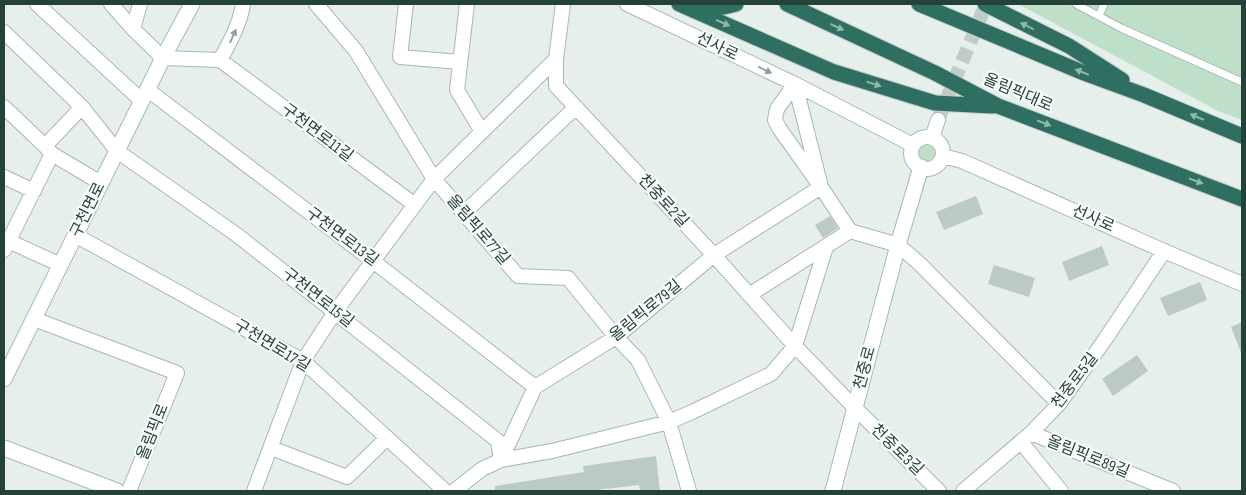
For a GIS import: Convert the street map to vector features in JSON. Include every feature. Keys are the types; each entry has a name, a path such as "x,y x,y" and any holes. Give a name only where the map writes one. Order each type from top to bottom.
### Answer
{"highway":[{"path":"679,4 707,9 736,4"},
{"path":"679,4 834,72 935,103 998,106"},
{"path":"919,4 1242,136"},
{"path":"985,4 1069,46 1144,95"},
{"name":"올림픽대로","path":"790,5 935,73 998,106 1242,199"}],"main road":[{"name":"구천면로","path":"4,379 163,58 192,4"},
{"name":"천중로","path":"833,491 898,245 921,167"},
{"path":"4,448 113,491"}],"street":[{"path":"37,4 145,95"},
{"path":"111,4 163,58 220,60 232,40 243,4"},
{"path":"133,29 140,4"},
{"path":"316,4 356,51 434,180"},
{"path":"406,4 400,57 460,62"},
{"path":"467,4 457,90 482,132"},
{"name":"천중로2길","path":"563,4 556,59 556,86 795,346 855,408"},
{"name":"선사로","path":"627,4 794,84 914,146"},
{"name":"구천면로15길","path":"4,32 82,107 117,151 237,234 498,441 501,460"},
{"name":"올림픽로77길","path":"254,491 303,361 335,312 434,180 556,59"},
{"name":"구천면로11길","path":"220,60 415,206"},
{"path":"794,84 776,109 776,120 779,128 850,231 898,245 920,264 1059,404"},
{"path":"794,84 821,187"},
{"name":"구천면로13길","path":"145,95 374,261 535,388"},
{"path":"4,107 49,150 101,184"},
{"path":"60,265 5,244 34,191 49,150 82,107"},
{"path":"464,213 576,107"},
{"path":"932,138 938,120"},
{"path":"924,137 932,138 942,146 943,156 938,165 928,169 915,163 911,153 919,140 924,137"},
{"name":"선사로","path":"943,156 962,161 1242,284"},
{"path":"4,177 34,191"},
{"name":"올림픽로77길","path":"434,180 518,276 568,278 616,337 638,360 669,422 689,491"},
{"name":"올림픽로79길","path":"535,388 616,337 714,256 821,187"},
{"path":"749,295 850,231"},
{"name":"구천면로17길","path":"75,235 303,361 445,491"},
{"path":"454,491 482,469 501,460 552,451 669,422 771,374 795,346 826,247"},
{"name":"천중로5길","path":"963,491 1026,438 1059,404 1164,251"},
{"name":"올림픽로","path":"34,319 176,373 129,491"},
{"path":"501,460 535,388"},
{"name":"천중로3길","path":"855,408 939,491"},
{"path":"271,448 347,477 387,438"},
{"name":"올림픽로89길","path":"1026,438 1062,491"},
{"name":"올림픽로89길","path":"1026,438 1173,491"}],"lane":[{"path":"1076,4 1121,28 1242,82"},
{"path":"1099,16 1104,4"}],"green space":[{"path":"1018,4 1242,4 1242,120 1218,111"},
{"path":"923,144 931,144 937,150 937,158 931,164 923,164 917,158 917,150"}],"building":[{"path":"976,196 983,214 944,230 936,212"},
{"path":"830,216 838,228 823,238 815,225"},
{"path":"1102,246 1109,265 1069,281 1062,262"},
{"path":"994,265 1035,278 1029,297 988,284"},
{"path":"1200,282 1207,300 1168,316 1160,298"},
{"path":"1242,322 1242,355 1231,327"},
{"path":"1137,355 1148,371 1113,396 1102,379"},
{"path":"656,456 660,491 640,491 639,485 588,491 495,491 495,486 584,472 583,466"}],"tunnel":[{"path":"938,120 986,4"}]}
